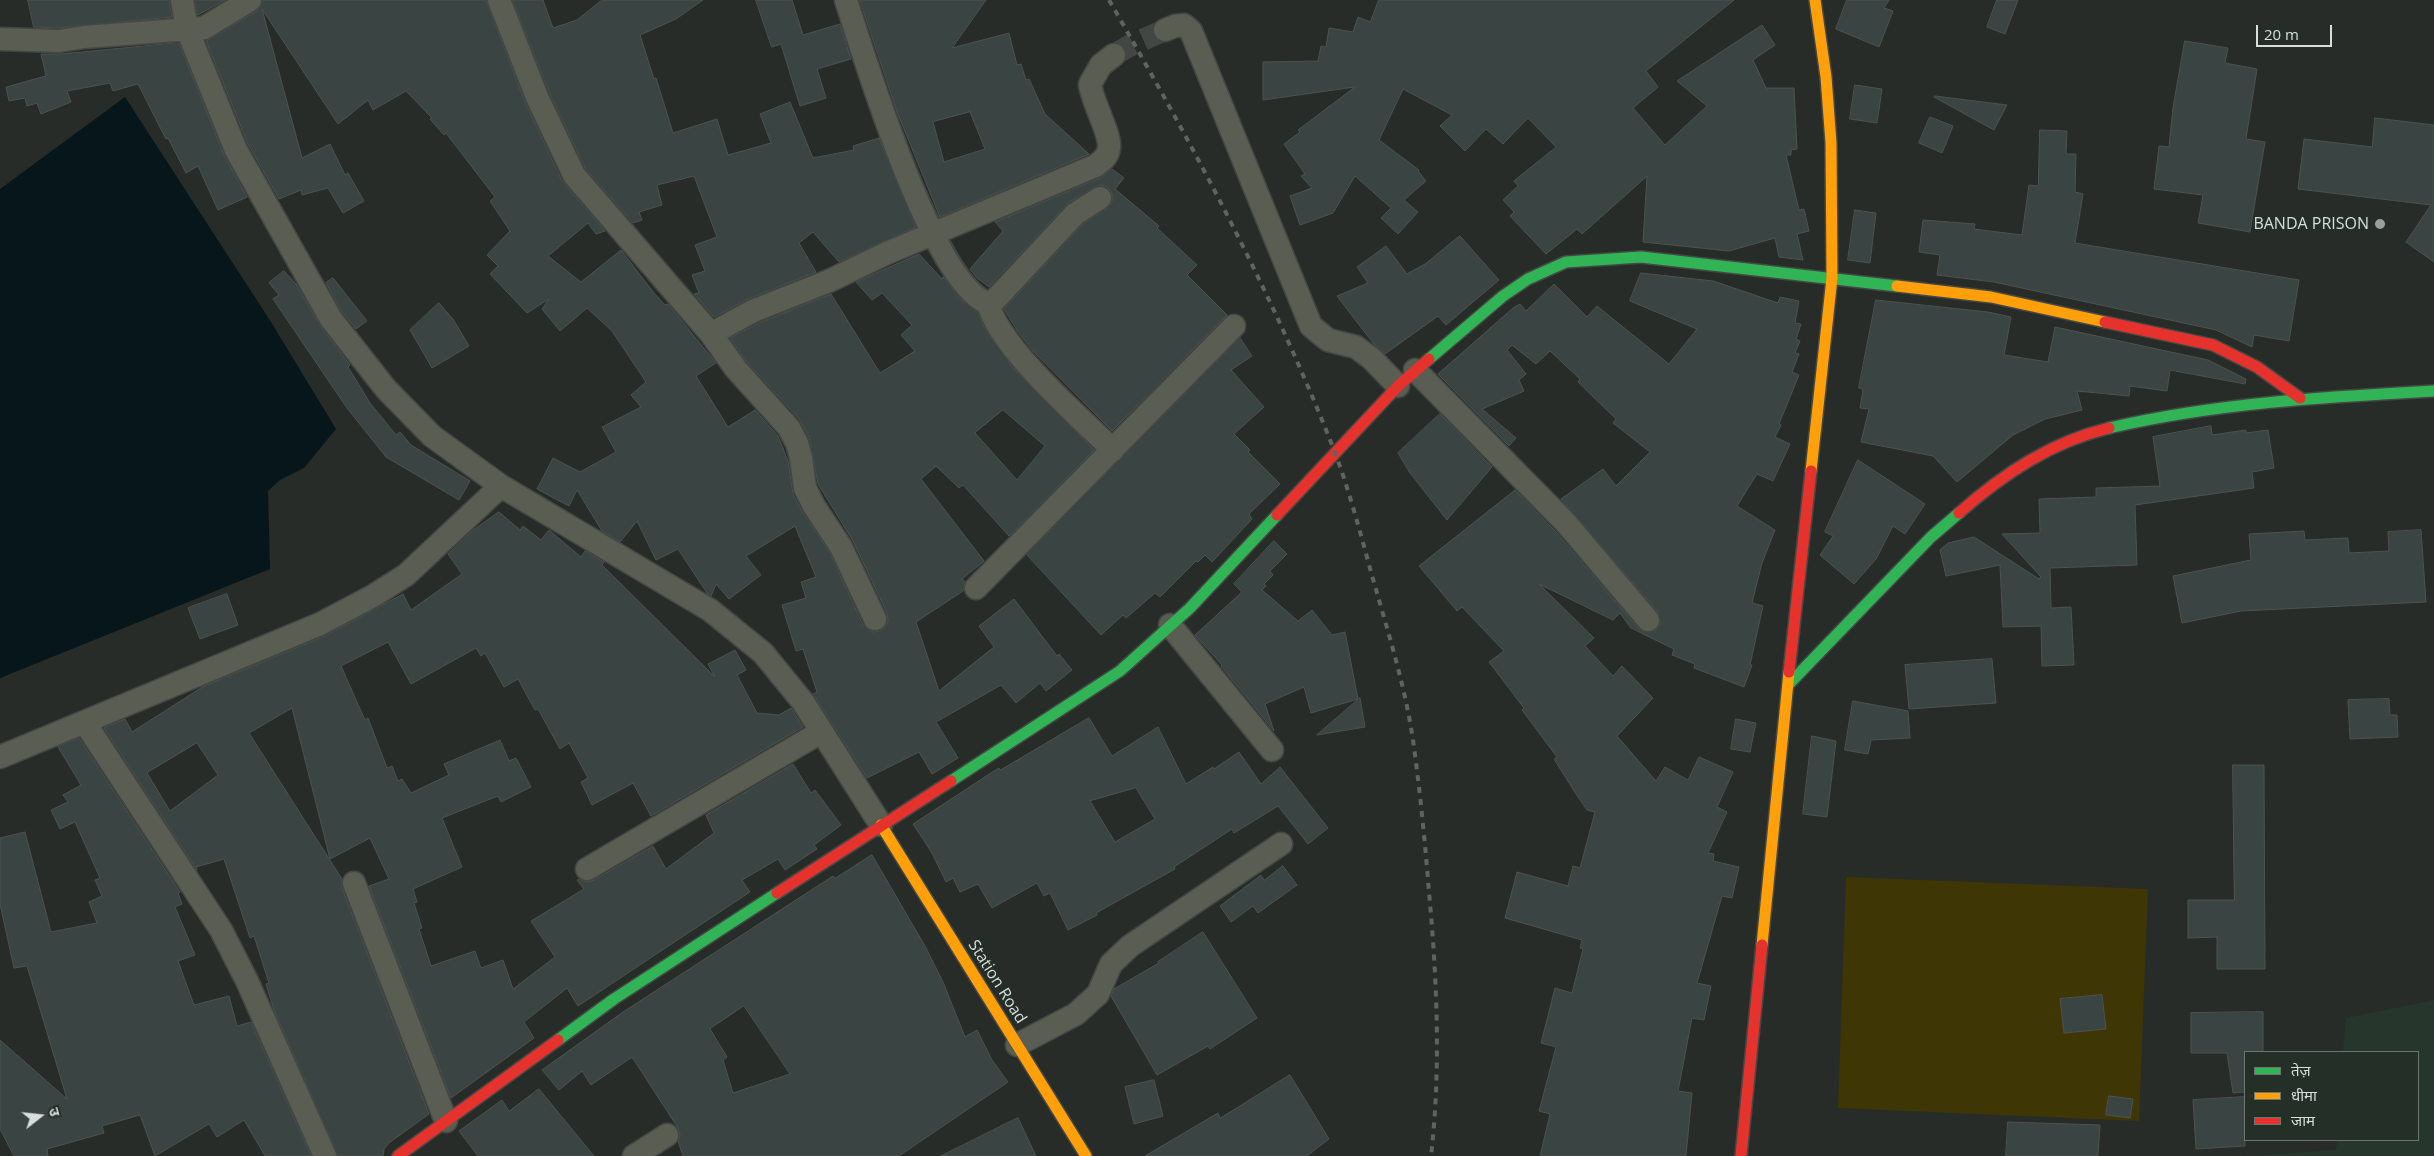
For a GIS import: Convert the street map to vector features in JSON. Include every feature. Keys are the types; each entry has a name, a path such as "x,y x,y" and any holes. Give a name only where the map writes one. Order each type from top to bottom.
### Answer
{"main road":[{"path":"1741,1156 1788,685 1832,278 1831,143 1826,77 1815,0"},
{"path":"398,1156 614,999 1120,672 1190,608 1415,370 1503,296 1528,279 1566,262 1641,257 1991,297 2212,345 2257,367 2300,398"},
{"path":"1788,685 1931,536 1992,484 2039,454 2085,434 2160,416 2300,398 2434,391"},
{"name":"Station Road","path":"881,825 1086,1156"}],"street":[{"path":"182,0 187,29 236,150 331,319 386,390 432,436 501,486 710,610 763,653 803,702 881,825"},
{"path":"0,39 59,41 84,37 204,28 250,0"},
{"path":"500,0 537,97 574,175 711,334 736,369 788,428 797,443 805,488 814,506 841,548 875,619"},
{"path":"846,0 879,102 933,236 972,295 988,303 994,301 1075,214 1100,198"},
{"path":"1165,30 1184,25 1190,31 1311,326 1328,340 1356,347 1372,359 1398,386"},
{"path":"711,334 754,311 829,281 887,253 933,236 1042,187 1095,166 1106,157 1109,148 1108,140 1092,97 1090,84 1101,65 1114,55"},
{"path":"988,303 990,314 1002,334 1044,382 1113,450"},
{"path":"976,588 1234,326"},
{"path":"1415,370 1566,523 1648,620"},
{"path":"0,757 320,624 373,596 406,575 501,486"},
{"path":"1170,625 1272,750"},
{"path":"85,723 221,930 247,980 326,1156"},
{"path":"587,869 821,732"},
{"path":"1017,1045 1076,1014 1098,994 1111,964 1130,946 1281,844"},
{"path":"354,882 446,1121"},
{"path":"634,1156 667,1135"}],"shaded area":[{"path":"125,97 271,322 336,429 304,468 280,480 268,491 270,569 0,678 0,189"},
{"path":"1846,877 2148,889 2139,1121 1838,1108"},
{"path":"2434,1000 2434,1156 2243,1156 2336,1150 2337,1141 2419,1141 2419,1051 2343,1051 2346,1018"}],"building":[{"path":"28,0 169,0 172,17 58,28 34,27"},
{"path":"195,0 225,0 198,15"},
{"path":"263,0 486,0 525,102 562,181 605,231 596,234 588,223 548,256 581,282 621,250 654,293 665,305 668,304 716,363 696,376 728,427 755,410 778,436 788,461 793,494 803,513 830,553 863,625 873,632 880,631 885,627 888,621 887,613 853,541 818,484 809,437 799,419 746,361 730,338 759,323 831,294 880,373 915,351 901,335 912,325 882,293 872,300 856,282 919,254 942,279 943,277 946,280 959,298 977,311 984,327 1013,368 1094,450 1009,536 963,485 959,488 936,466 921,479 984,561 962,579 965,582 963,591 916,622 939,691 994,647 979,626 1014,599 1057,656 1059,654 1072,670 1046,691 1040,683 1016,703 1001,685 936,722 958,758 932,774 919,752 867,778 813,694 817,692 803,649 796,651 782,605 806,598 801,582 816,577 795,526 746,556 761,575 729,599 716,584 711,596 707,593 678,549 656,560 637,521 620,542 602,531 577,490 569,506 537,489 553,458 580,472 616,452 602,427 641,407 631,395 646,382 612,331 587,308 560,331 542,309 549,299 527,313 490,274 498,266 487,255 510,231 490,201 495,197 446,133 444,135 430,119 432,118 406,91 373,110 368,100 338,124 262,9 302,158 330,144 345,175 348,173 364,201 343,213 328,188 302,195 301,190 279,199 248,144 206,41 257,11","holes":["1003,410 1045,446 1017,480 975,433"]},
{"path":"513,0 543,0 553,28 577,20 602,0 703,0 676,19 640,35 673,133 717,119 728,155 771,143 760,114 790,102 813,158 854,150 853,146 879,138 916,227 839,262 813,232 799,243 816,272 748,299 714,317 694,294 699,293 692,275 705,271 695,245 717,237 694,176 657,185 662,205 639,212 642,220 633,223 585,168 549,92"},
{"path":"756,0 792,0 803,35 840,24 851,59 817,69 826,98 800,106 781,44 772,47"},
{"path":"860,0 986,0 952,48 1009,33 1017,65 1021,64 1026,80 1029,79 1045,114 1089,154 940,217 897,112","holes":["970,112 985,149 944,162 933,122"]},
{"path":"1379,0 1734,0 1646,71 1658,87 1633,108 1665,145 1707,106 1677,81 1762,25 1775,45 1753,60 1766,88 1794,88 1797,149 1791,150 1791,155 1786,155 1799,210 1804,209 1809,231 1797,234 1803,260 1779,257 1775,238 1729,251 1643,242 1647,176 1582,234 1577,229 1546,254 1510,216 1514,212 1503,200 1518,186 1514,181 1556,147 1528,118 1503,144 1486,129 1465,151 1440,126 1452,115 1403,89 1379,140 1419,170 1426,181 1404,200 1418,212 1398,234 1381,218 1391,208 1355,176 1333,213 1300,225 1290,196 1312,188 1301,176 1305,174 1284,144 1300,132 1298,130 1355,87 1263,100 1263,62 1318,61 1321,46 1326,47 1329,28 1353,32 1358,17 1370,22"},
{"path":"1847,0 1889,0 1884,8 1893,11 1879,47 1836,29"},
{"path":"1997,0 2018,0 2005,34 1987,27"},
{"path":"2185,41 2228,48 2225,63 2257,69 2246,139 2265,142 2250,232 2198,223 2203,195 2154,189 2159,146 2169,147 2173,108"},
{"path":"179,43 224,155 247,197 218,210 198,166 186,173 138,84 113,91 110,83 67,91 71,102 41,114 37,103 27,106 25,98 9,101 6,87 46,76 41,54 61,54"},
{"path":"1855,85 1882,89 1877,123 1850,119"},
{"path":"1935,96 2007,105 1994,130"},
{"path":"1930,117 1953,126 1942,153 1919,143"},
{"path":"2375,118 2434,125 2434,262 2406,242 2431,205 2298,189 2304,139 2372,147"},
{"path":"2040,130 2067,131 2066,154 2076,154 2075,192 2083,194 2075,243 2299,280 2289,341 2254,335 2252,347 2216,330 1994,282 1937,275 1940,255 1919,252 1923,220 1975,224 1974,229 2022,235 2029,185 2038,186"},
{"path":"1112,169 1124,178 1115,189 1159,226 1157,228 1197,265 1187,275 1227,315 1112,431 1033,351 1018,332 1004,309 1083,224 1111,204 1113,198 1111,191 1106,186 1099,185 1068,203 989,287 977,278 970,269 1003,231 995,222 1100,178"},
{"path":"1855,210 1876,213 1870,263 1848,260"},
{"path":"1460,236 1499,280 1446,325 1438,316 1385,354 1373,343 1337,296 1368,283 1357,267 1386,246 1407,274 1425,264"},
{"path":"284,271 296,284 321,327 350,365 348,367 370,403 396,435 400,432 411,445 470,481 459,500 386,457 347,408 273,299 279,295 269,283"},
{"path":"1641,273 1713,281 1778,303 1780,297 1799,301 1795,323 1801,324 1796,339 1800,341 1795,353 1799,354 1792,372 1799,375 1775,437 1790,444 1773,481 1757,474 1737,506 1775,530 1762,563 1752,603 1763,606 1750,665 1752,665 1744,687 1694,668 1695,664 1672,655 1674,649 1631,628 1620,613 1613,620 1539,584 1594,638 1585,646 1613,676 1622,666 1653,698 1617,736 1656,781 1665,767 1688,780 1699,757 1733,772 1717,807 1727,812 1708,853 1714,854 1713,861 1739,867 1732,898 1722,896 1697,983 1711,986 1704,1020 1692,1018 1678,1091 1692,1093 1686,1156 1540,1156 1550,1114 1539,1111 1556,1047 1541,1043 1555,988 1572,993 1583,949 1580,948 1582,940 1505,918 1517,872 1568,886 1573,866 1580,868 1595,812 1587,810 1554,759 1557,757 1522,710 1524,708 1489,662 1504,651 1462,607 1457,611 1419,566 1515,490 1556,532 1638,628 1644,632 1656,630 1660,624 1658,612 1561,499 1603,469 1616,486 1650,452 1613,423 1616,419 1578,382 1580,379 1550,351 1536,364 1512,345 1507,350 1526,374 1519,380 1524,391 1482,409 1516,438 1509,446 1438,374 1513,308 1520,304 1526,311 1554,284 1587,317 1597,306 1669,364 1697,329 1630,301"},
{"path":"333,278 367,321 356,329 342,312 326,283"},
{"path":"1876,300 1988,312 2011,317 2004,355 2048,362 2055,327 2208,360 2246,379 2245,384 2170,370 2167,391 2130,386 2129,396 2077,391 2082,410 2045,419 2013,435 1957,482 1933,456 1861,442 1869,409 1860,408 1863,389 1859,388"},
{"path":"439,303 453,319 469,346 432,368 410,330"},
{"path":"1240,338 1252,356 1231,370 1264,407 1234,434 1250,450 1248,452 1280,484 1249,514 1252,519 1212,562 1205,555 1198,562 1196,561 1160,597 1155,593 1126,618 1123,615 1101,635 1027,555"},
{"path":"1440,414 1492,467 1447,520 1410,473 1398,453"},
{"path":"2211,426 2212,435 2246,430 2246,433 2268,430 2274,468 2252,472 2254,488 2135,505 2137,565 2050,568 2051,608 2071,607 2074,665 2042,666 2041,626 2003,627 2000,565 1946,576 1940,550 1948,543 1974,537 2039,579 2041,577 2002,534 2040,533 2039,499 2096,497 2096,488 2160,486 2153,437"},
{"path":"1858,460 1925,504 1905,534 1893,526 1876,559 1854,584 1820,555 1833,536 1825,532"},
{"path":"499,512 520,530 523,526 541,540 549,530 581,557 585,551 604,562 602,565 715,677 708,664 735,650 746,670 737,675 757,713 779,715 791,708 803,727 651,816 633,783 592,805 581,782 588,778 569,743 560,749 538,709 535,710 518,679 504,687 485,653 481,656 476,648 411,684 388,642 341,666 365,720 368,718 387,768 392,766 398,781 402,779 411,793 449,775 444,764 500,740 509,761 516,758 531,787 501,802 498,796 442,818 462,867 413,889 417,902 414,903 422,928 419,929 431,966 475,951 481,968 503,960 513,989 555,957 531,921 584,889 577,880 588,882 594,880 653,846 666,869 714,833 706,815 793,764 811,793 815,790 841,825 814,845 817,849 785,870 778,859 742,880 750,892 578,1006 567,988 524,1022 534,1038 451,1098 369,886 389,879 370,838 330,859 292,708 249,733 342,879 342,888 429,1114 389,1143 384,1149 383,1156 338,1156 274,1010 266,984 269,983 254,936 250,938 224,859 196,867 197,870 104,728 125,719 132,732 204,686 325,636 403,594 411,610 462,574 448,554 472,531","holes":["197,743 218,775 170,811 147,773"]},
{"path":"2421,530 2426,602 2241,611 2182,623 2173,576 2251,560 2249,534 2304,531 2305,540 2348,538 2349,553 2389,551 2388,532"},
{"path":"1274,541 1287,554 1270,571 1273,575 1264,584 1266,586 1262,590 1298,621 1312,610 1332,635 1345,632 1358,699 1311,713 1304,687 1265,704 1274,731 1222,665 1195,635 1242,592 1234,584"},
{"path":"227,594 238,625 200,639 188,608"},
{"path":"1992,659 1996,703 1909,709 1905,665"},
{"path":"1360,698 1365,727 1317,735"},
{"path":"2389,699 2390,715 2397,715 2398,737 2350,739 2348,700"},
{"path":"1853,701 1908,711 1910,738 1871,740 1868,754 1845,750"},
{"path":"1089,718 1112,756 1158,727 1186,784 1213,767 1214,769 1239,752 1261,784 1280,767 1328,828 1308,844 1278,806 1234,833 1232,829 1174,867 1175,869 1068,930 1050,893 1044,896 1037,883 992,908 978,884 960,892 953,878 946,882 932,853 913,824 994,771 999,768 1000,770","holes":["1136,788 1155,819 1115,842 1090,801"]},
{"path":"1736,719 1756,723 1750,752 1731,749"},
{"path":"1812,736 1836,741 1827,817 1803,814"},
{"path":"79,738 180,892 178,893 182,904 175,907 195,955 178,961 194,1005 229,996 237,1026 251,1022 311,1156 265,1156 244,1120 217,1137 209,1124 155,1156 140,1115 102,1126 104,1133 47,1149 48,1156 14,1156 0,1129 0,1040 67,1099 27,966 14,968 0,904 0,838 25,832 51,932 97,923 89,902 102,896 95,880 100,878 75,822 60,829 51,810 68,802 63,795 81,785 58,747"},
{"path":"2233,765 2264,765 2265,969 2217,969 2217,937 2188,938 2188,900 2234,900"},
{"path":"872,855 925,946 943,982 965,1037 977,1030 992,1060 1008,1082 899,1156 683,1156 678,1141 680,1135 678,1128 632,1057 591,1085 582,1071 559,1090 542,1070 623,1012 833,876 835,878","holes":["744,1006 790,1074 733,1093 723,1060 727,1057 710,1029"]},
{"path":"1283,866 1297,885 1258,913 1253,906 1231,922 1220,906 1261,875 1264,880"},
{"path":"1203,932 1257,1018 1210,1049 1208,1046 1157,1075 1111,996 1114,989 1159,963"},
{"path":"2102,995 2106,1029 2064,1033 2060,999"},
{"path":"2263,1012 2263,1051 2244,1051 2244,1092 2233,1093 2227,1053 2191,1053 2191,1013"},
{"path":"1290,1075 1329,1139 1307,1156 1145,1156 1218,1113 1220,1118"},
{"path":"1154,1080 1163,1116 1134,1124 1125,1087"},
{"path":"539,1089 594,1156 478,1156 459,1131 502,1100 509,1111"},
{"path":"2109,1096 2133,1099 2130,1118 2106,1115"},
{"path":"2244,1097 2245,1146 2196,1149 2193,1100"},
{"path":"1018,1118 1036,1156 941,1156"},
{"path":"2008,1122 2100,1125 2098,1156 2006,1156"}],"tunnel":[{"path":"1114,55 1165,30"}],"railway":[{"path":"1109,0 1201,165 1285,334 1334,450 1355,514 1390,639 1401,679 1413,740 1432,925 1436,991 1437,1058 1431,1156"}],"traffic: fast":[{"path":"1429,359 1503,296 1528,279 1566,262 1641,257 1897,286"},
{"path":"2109,428 2149,419 2271,402 2434,391"},
{"path":"1788,685 1931,537 1959,513"},
{"path":"951,781 1120,671 1190,608 1277,515"},
{"path":"558,1040 614,999 777,893"}],"traffic: slow":[{"path":"1811,471 1832,278 1831,143 1826,77 1815,0"},
{"path":"1897,286 1991,297 2105,322"},
{"path":"1762,945 1789,672"},
{"path":"881,825 1086,1156"}],"traffic: jam":[{"path":"2105,322 2213,345 2257,367 2300,398"},
{"path":"1277,515 1398,386 1429,359"},
{"path":"1959,513 1993,485 2029,461 2067,442 2109,428"},
{"path":"1789,672 1811,471"},
{"path":"777,893 951,781"},
{"path":"1741,1156 1762,945"},
{"path":"398,1156 558,1040"}],"place":[{"name":"BANDA PRISON","path":"2380,224"}]}
